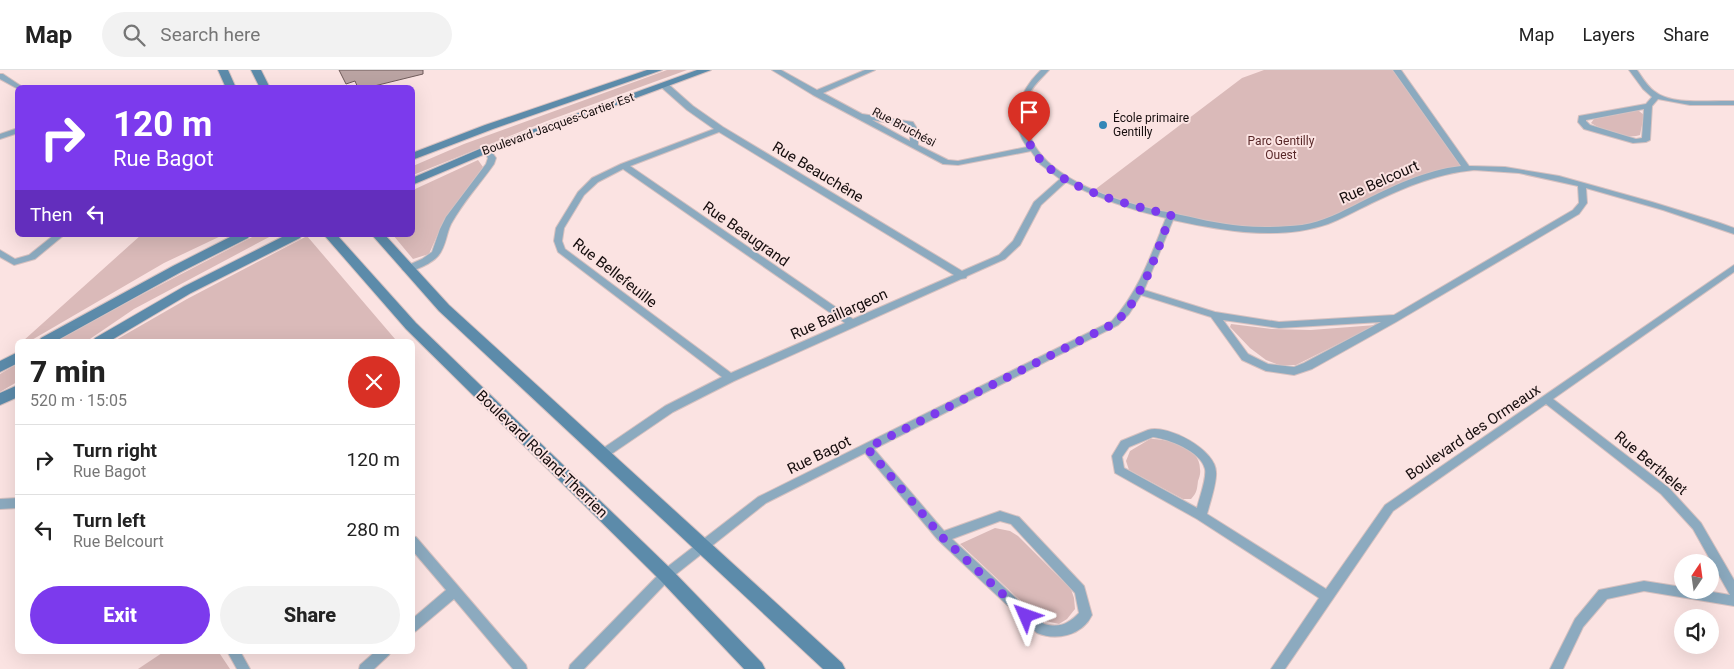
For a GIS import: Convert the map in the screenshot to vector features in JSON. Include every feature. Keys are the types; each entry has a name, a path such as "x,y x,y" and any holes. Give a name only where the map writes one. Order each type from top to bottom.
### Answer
{"main road":[{"path":"223,70 230,85"},
{"path":"256,70 264,85"},
{"name":"Boulevard Jacques-Cartier Est","path":"415,156 489,127 657,70"},
{"name":"Boulevard Jacques-Cartier Est","path":"415,181 486,150 706,70"},
{"path":"50,339 177,268 240,237"},
{"path":"103,339 187,290 292,237"},
{"name":"Boulevard Roland-Therrien","path":"332,237 411,326 666,575 756,669"},
{"path":"380,237 444,308 836,669"},
{"path":"0,367 15,359"},
{"path":"0,400 15,392"}],"street":[{"name":"Rue Bruchési","path":"776,70 946,162 958,164 1031,149"},
{"path":"816,93 871,70"},
{"path":"1031,149 1024,131 1021,104 1028,87 1045,70"},
{"path":"1397,70 1466,167"},
{"path":"1633,70 1650,92 1670,101 1734,103"},
{"path":"0,76 16,85"},
{"name":"Rue Beauchêne","path":"664,85 690,108 720,129 963,276"},
{"path":"1648,106 1582,118 1582,122 1587,127 1636,141 1646,140 1648,106 1656,96"},
{"path":"856,114 910,124 914,130 914,146"},
{"name":"Rue Bellefeuille","path":"720,129 624,166 595,180 582,194 560,228 558,241 561,250 730,378"},
{"path":"0,137 15,131"},
{"name":"Rue Belcourt","path":"1031,149 1044,164 1065,179 1105,198 1204,223 1240,229 1277,230 1312,226 1345,213 1419,177 1466,167 1522,171 1582,184 1667,208 1734,231"},
{"path":"407,269 436,254 444,228 452,214 490,164 492,158 486,150"},
{"name":"Rue Beaugrand","path":"624,166 853,324"},
{"name":"Rue Baillargeon","path":"603,454 669,410 730,378 963,276 1002,257 1018,243 1037,204 1065,179"},
{"path":"1214,315 1245,357 1266,367 1294,371 1308,366 1396,318 1576,212 1583,203 1582,184"},
{"name":"Rue Bagot","path":"575,669 666,575 762,500 1115,323 1129,310 1141,292 1171,215"},
{"path":"0,253 14,262 32,257 57,237"},
{"name":"Boulevard des Ormeaux","path":"1277,669 1389,508 1547,400 1734,268"},
{"path":"1141,292 1214,315 1279,325 1396,318"},
{"name":"Rue Berthelet","path":"1547,400 1665,491 1697,526 1734,591"},
{"path":"1201,516 1211,471 1207,460 1186,443 1168,435 1152,433 1125,444 1117,456 1119,470 1201,516 1327,596"},
{"path":"867,448 942,537 1041,629 1057,633 1071,630 1086,615 1080,590 1014,520 1000,516 942,537"},
{"path":"0,504 15,503"},
{"path":"415,544 521,669"},
{"path":"1556,669 1579,623 1603,594 1644,586 1734,601"},
{"path":"415,624 455,590"},
{"path":"235,654 244,669"},
{"path":"365,669 382,654"}],"green space":[{"path":"667,70 687,70 547,121 415,174 415,165 464,144"},
{"name":"Parc Gentilly Ouest","path":"1264,70 1395,70 1462,166 1419,176 1344,212 1311,224 1277,228 1218,224 1127,203 1093,191 1242,78"},
{"path":"1639,111 1644,115 1640,135 1622,135 1601,129 1591,123 1594,119"},
{"path":"478,160 483,167 444,220 429,254 413,259 395,237 415,237 415,189"},
{"path":"139,237 219,237 164,263 33,339 25,339"},
{"path":"252,237 269,237 134,309 90,339 61,339"},
{"path":"308,237 395,339 117,339 187,299"},
{"path":"1231,324 1272,329 1311,330 1376,325 1296,365 1279,365 1266,360 1250,348 1230,327"},
{"path":"15,365 15,383 0,392 0,374"},
{"path":"1150,439 1174,442 1189,449 1195,455 1199,461 1200,472 1196,491 1191,499 1183,499 1129,470 1126,461 1130,451"},
{"path":"995,528 1010,531 1018,536 1071,589 1075,609 1067,619 1059,624 1046,621 1035,614 960,544"},
{"path":"160,654 220,654 230,669 138,669"}],"building":[{"path":"339,70 423,70 423,74 378,85 357,85 355,81 346,84"}],"place":[{"name":"École primaire Gentilly","path":"1103,125"}],"route":[{"path":"1026,616 942,537 867,448 1115,323 1129,310 1141,292 1171,215 1128,205 1087,191 1065,179 1044,164 1031,149 1029,142"}]}
